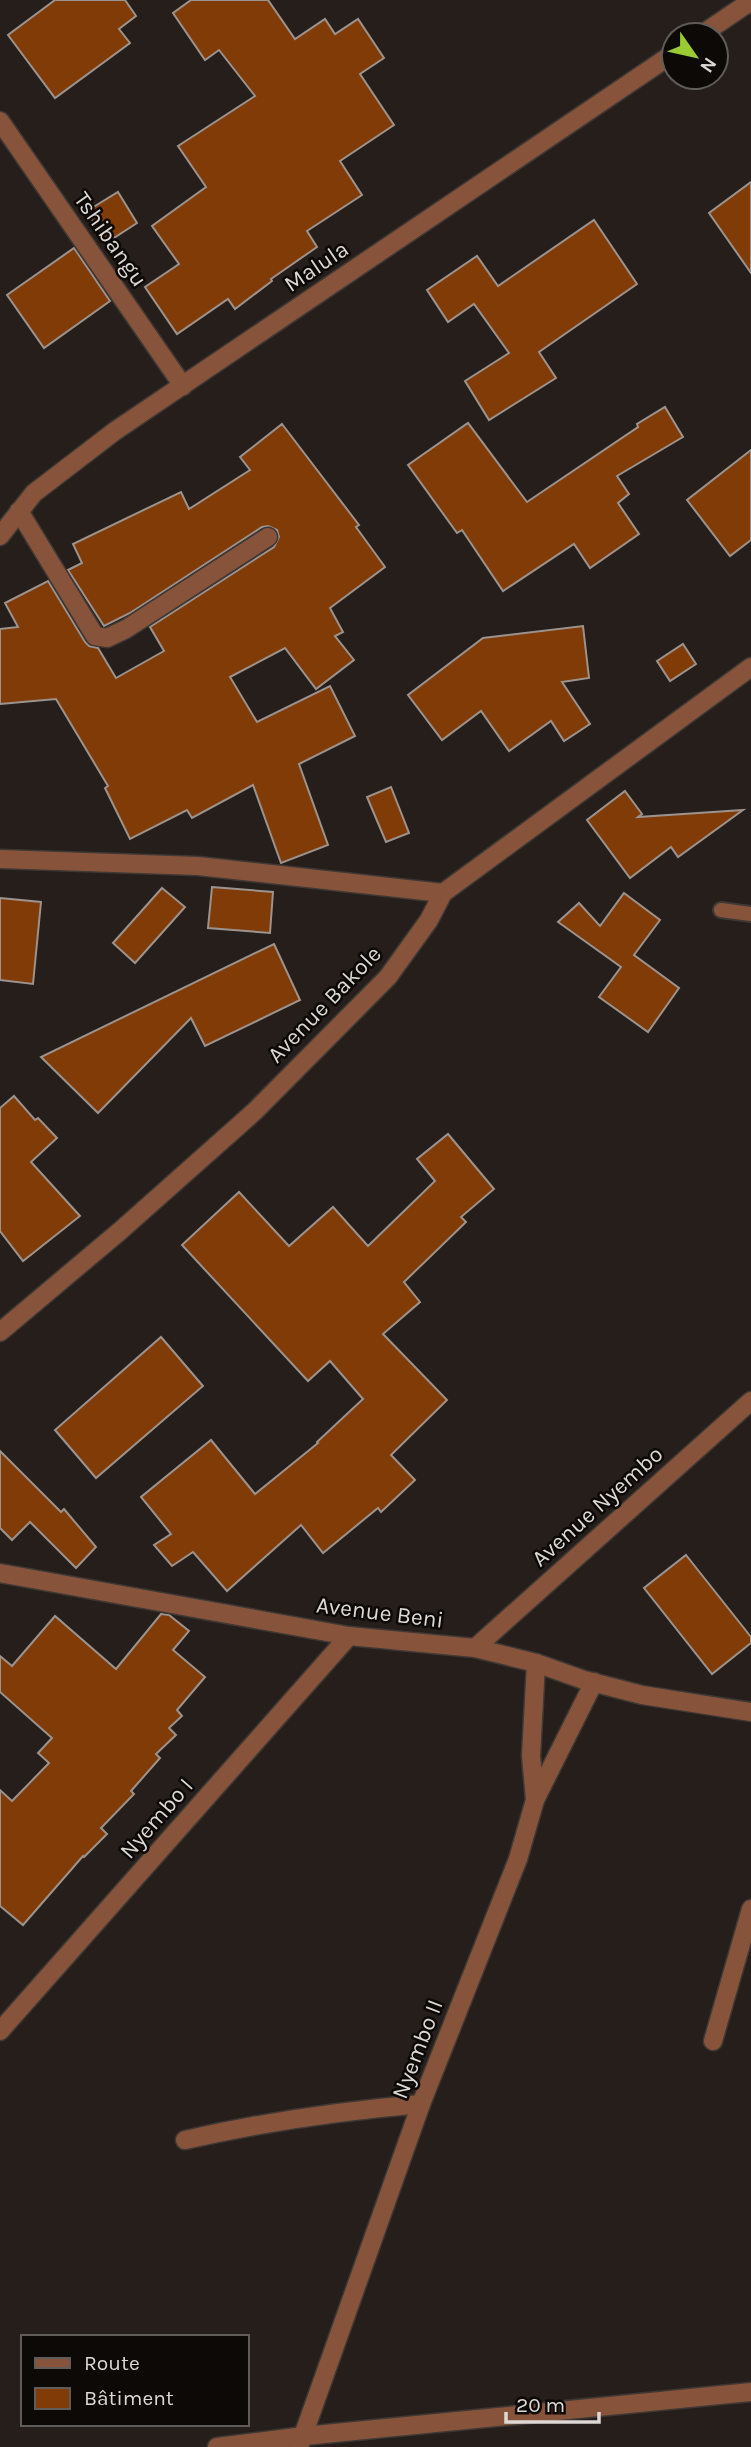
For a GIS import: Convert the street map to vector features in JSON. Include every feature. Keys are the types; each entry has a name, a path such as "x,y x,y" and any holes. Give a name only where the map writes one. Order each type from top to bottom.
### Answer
{"street":[{"path":"722,21 751,1"},
{"name":"Malula","path":"0,536 34,493 115,431 660,62"},
{"name":"Tshibangu","path":"0,121 183,386"},
{"path":"19,511 95,636 107,638 127,629 268,537"},
{"name":"Avenue Bakole","path":"0,1332 120,1231 255,1111 388,977 429,919 443,893 751,667"},
{"path":"0,859 198,866 443,893"},
{"name":"Avenue Nyembo","path":"475,1648 751,1401"},
{"name":"Avenue Beni","path":"0,1573 349,1636 475,1648 642,1695 751,1712"},
{"name":"Nyembo I","path":"0,2031 349,1636"},
{"name":"Nyembo II","path":"302,2442 421,2104 518,1859 535,1800 531,1756 536,1663"},
{"path":"535,1800 594,1682"},
{"path":"713,2041 751,1909"},
{"path":"185,2140 246,2126 348,2111 421,2104"},
{"path":"217,2447 302,2442 751,2392"}],"lane":[{"path":"721,910 751,914"}],"building":[{"path":"55,0 125,0 136,16 119,29 130,43 55,98 8,35"},
{"path":"191,0 268,0 295,39 325,19 335,34 358,19 384,58 360,74 394,125 340,161 362,195 307,231 317,247 271,279 272,281 235,309 228,299 177,334 145,287 179,264 152,226 206,187 178,146 255,96 219,50 205,60 173,13"},
{"path":"751,182 751,273 709,213"},
{"path":"118,192 137,223 106,243 87,211"},
{"path":"594,220 637,284 539,352 556,378 489,420 465,381 509,353 474,304 448,322 427,290 477,256 498,286"},
{"path":"74,248 110,301 44,348 7,295"},
{"path":"665,407 683,437 617,476 629,494 618,503 639,534 590,568 574,544 503,591 462,530 457,533 408,465 468,423 527,502"},
{"path":"282,424 359,525 356,527 385,567 330,608 343,632 335,636 354,660 316,689 285,648 230,677 257,722 330,686 355,736 299,764 328,845 281,863 253,785 192,818 187,810 130,839 105,788 108,786 56,699 0,704 0,629 18,627 5,603 48,581 85,642 98,648 116,678 164,651 150,627 274,547 279,537 277,530 268,526 262,527 130,613 104,626 68,570 82,563 73,544 181,492 189,509 250,470 240,457"},
{"path":"751,450 751,540 730,556 687,500"},
{"path":"583,626 589,678 562,682 590,724 564,741 551,721 509,751 481,711 442,740 408,695 483,638"},
{"path":"683,644 696,664 670,681 657,661"},
{"path":"391,787 409,833 386,842 367,797"},
{"path":"625,791 642,814 638,817 743,810 678,857 671,847 630,878 587,820"},
{"path":"212,887 273,892 270,933 208,928"},
{"path":"162,888 185,907 135,963 113,943"},
{"path":"624,893 660,920 634,955 679,988 648,1032 599,997 621,967 558,922 579,903 600,926"},
{"path":"0,898 41,902 33,984 0,980"},
{"path":"274,944 300,1000 205,1046 191,1018 98,1113 41,1057"},
{"path":"14,1096 35,1120 38,1118 57,1138 31,1162 80,1216 23,1261 0,1231 0,1108"},
{"path":"448,1134 494,1189 461,1217 466,1222 404,1282 420,1302 383,1334 447,1400 391,1455 415,1480 381,1512 378,1508 323,1553 301,1525 227,1591 193,1552 172,1566 154,1545 171,1534 141,1497 211,1440 255,1494 318,1443 363,1399 330,1361 308,1381 182,1245 239,1192 289,1246 333,1207 368,1246 435,1181 417,1159"},
{"path":"161,1337 203,1386 96,1478 55,1430"},
{"path":"0,1451 61,1512 64,1509 96,1547 76,1568 30,1522 12,1540 0,1528"},
{"path":"686,1555 751,1637 751,1643 712,1674 644,1588"},
{"path":"161,1614 169,1615 189,1631 173,1650 205,1677 177,1710 182,1716 169,1728 176,1735 156,1754 160,1758 131,1791 134,1794 101,1828 107,1834 83,1856 23,1925 0,1906 0,1790 12,1801 49,1763 38,1753 52,1738 0,1692 0,1656 12,1666 55,1616 116,1669"}]}
